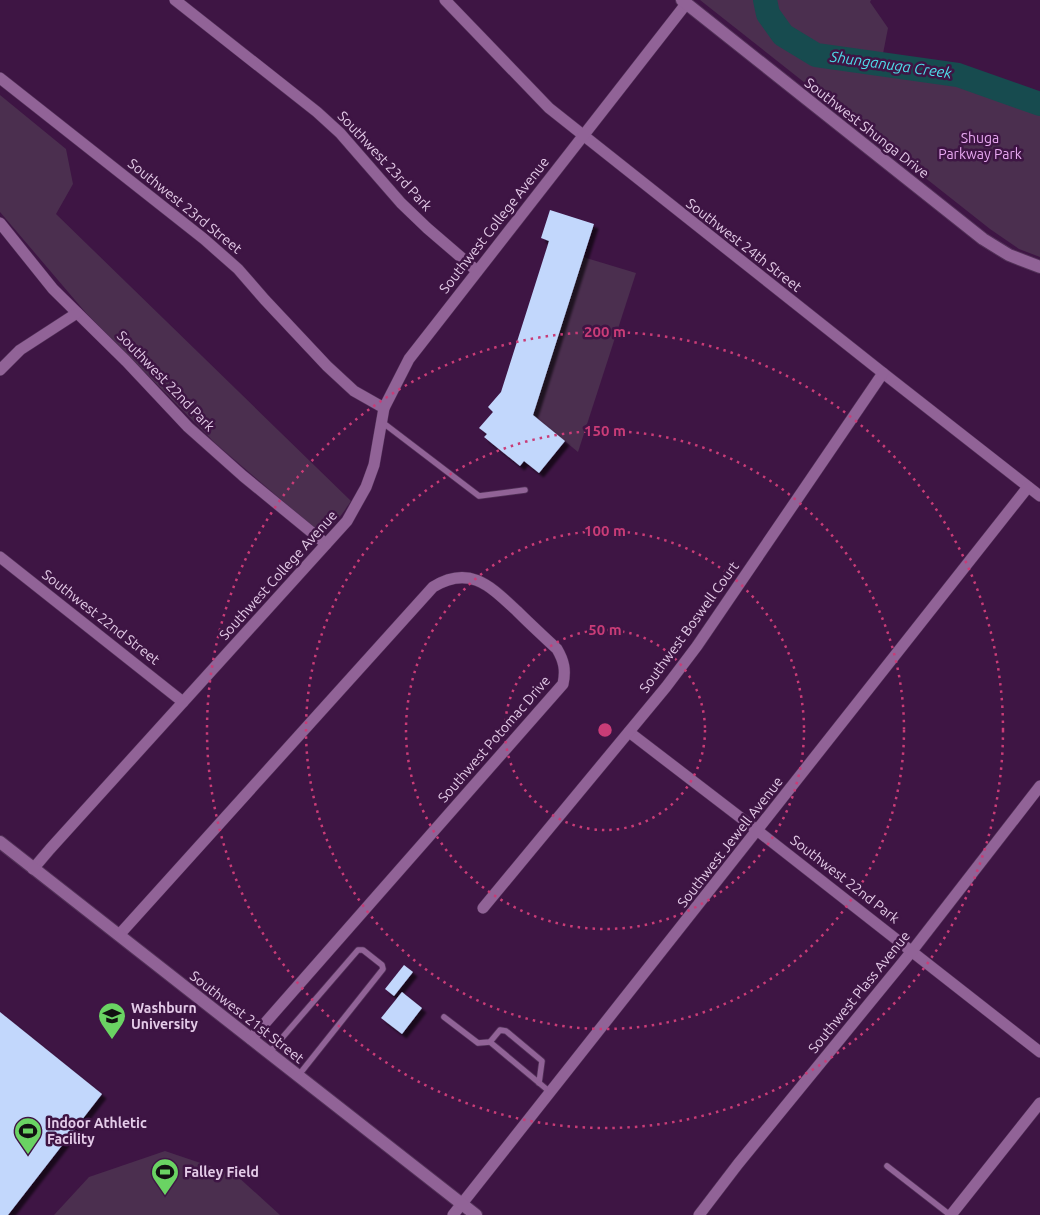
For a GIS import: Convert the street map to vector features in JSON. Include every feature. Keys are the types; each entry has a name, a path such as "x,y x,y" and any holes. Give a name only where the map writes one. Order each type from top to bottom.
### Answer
{"main road":[{"name":"Southwest Shunga Drive","path":"684,2 983,239 1009,255 1040,267"},
{"name":"Southwest 21st Street","path":"0,842 476,1215"}],"street":[{"name":"Southwest 23rd Park","path":"175,0 317,112 340,133 402,203 427,228 477,270"},
{"name":"Southwest 24th Street","path":"445,0 536,96 583,136 1040,496"},
{"name":"Southwest College Avenue","path":"34,869 347,521 366,487 374,465 384,408 409,359 583,136 684,2"},
{"name":"Southwest 23rd Street","path":"0,78 204,239 238,269 265,300 354,391 384,408"},
{"name":"Southwest 22nd Park","path":"0,224 53,289 126,361 188,427 243,476 326,544"},
{"path":"0,370 34,339 77,313"},
{"name":"Southwest Boswell Court","path":"483,908 666,687 697,646 882,373"},
{"name":"Southwest Jewell Avenue","path":"453,1215 1028,487"},
{"name":"Southwest 22nd Street","path":"0,557 183,702"},
{"name":"Southwest Potomac Drive","path":"119,935 433,586 447,580 462,577 478,580 494,589 556,649 563,659 565,667 563,684 251,1039"},
{"name":"Southwest 22nd Park","path":"629,732 1040,1052"},
{"name":"Southwest Plass Avenue","path":"699,1215 738,1164 912,952 1040,786"},
{"path":"950,1215 1040,1103"}],"lane":[{"path":"382,422 479,496 525,490"},
{"path":"269,1053 358,950 363,950 382,965 383,969 298,1076"},
{"path":"444,1018 478,1043 490,1042 550,1092"},
{"path":"490,1042 500,1030 506,1031 538,1056 542,1061 539,1083"},
{"path":"888,1166 950,1215"}],"green space":[{"name":"Shuga Parkway Park","path":"700,0 871,0 870,2 888,28 881,64 958,75 1040,104 1040,257 1019,249 990,229"},
{"path":"0,95 66,149 73,184 56,214 351,501 333,524 324,529 317,529 312,526 215,443 86,313 0,212"},
{"path":"583,257 636,273 578,452 533,415"},
{"name":"Falley Field","path":"165,1151 236,1175 280,1215 54,1215 89,1177"}],"building":[{"path":"550,210 594,224 533,415 565,441 539,473 524,461 520,466 484,437 487,434 479,428 493,412 488,407 501,392 549,241 541,238"},
{"path":"404,965 413,972 394,996 385,989"},
{"path":"402,992 422,1008 402,1034 381,1018"},
{"name":"Indoor Athletic Facility","path":"0,1012 102,1094 8,1215 0,1215"}],"waterway":[{"name":"Shunganuga Creek","path":"765,0 768,14 783,35 816,55 958,75 1040,104"}],"place":[{"name":"Washburn University","path":"112,1040"},
{"name":"Indoor Athletic Facility","path":"28,1155"},
{"name":"Falley Field","path":"165,1196"}]}
